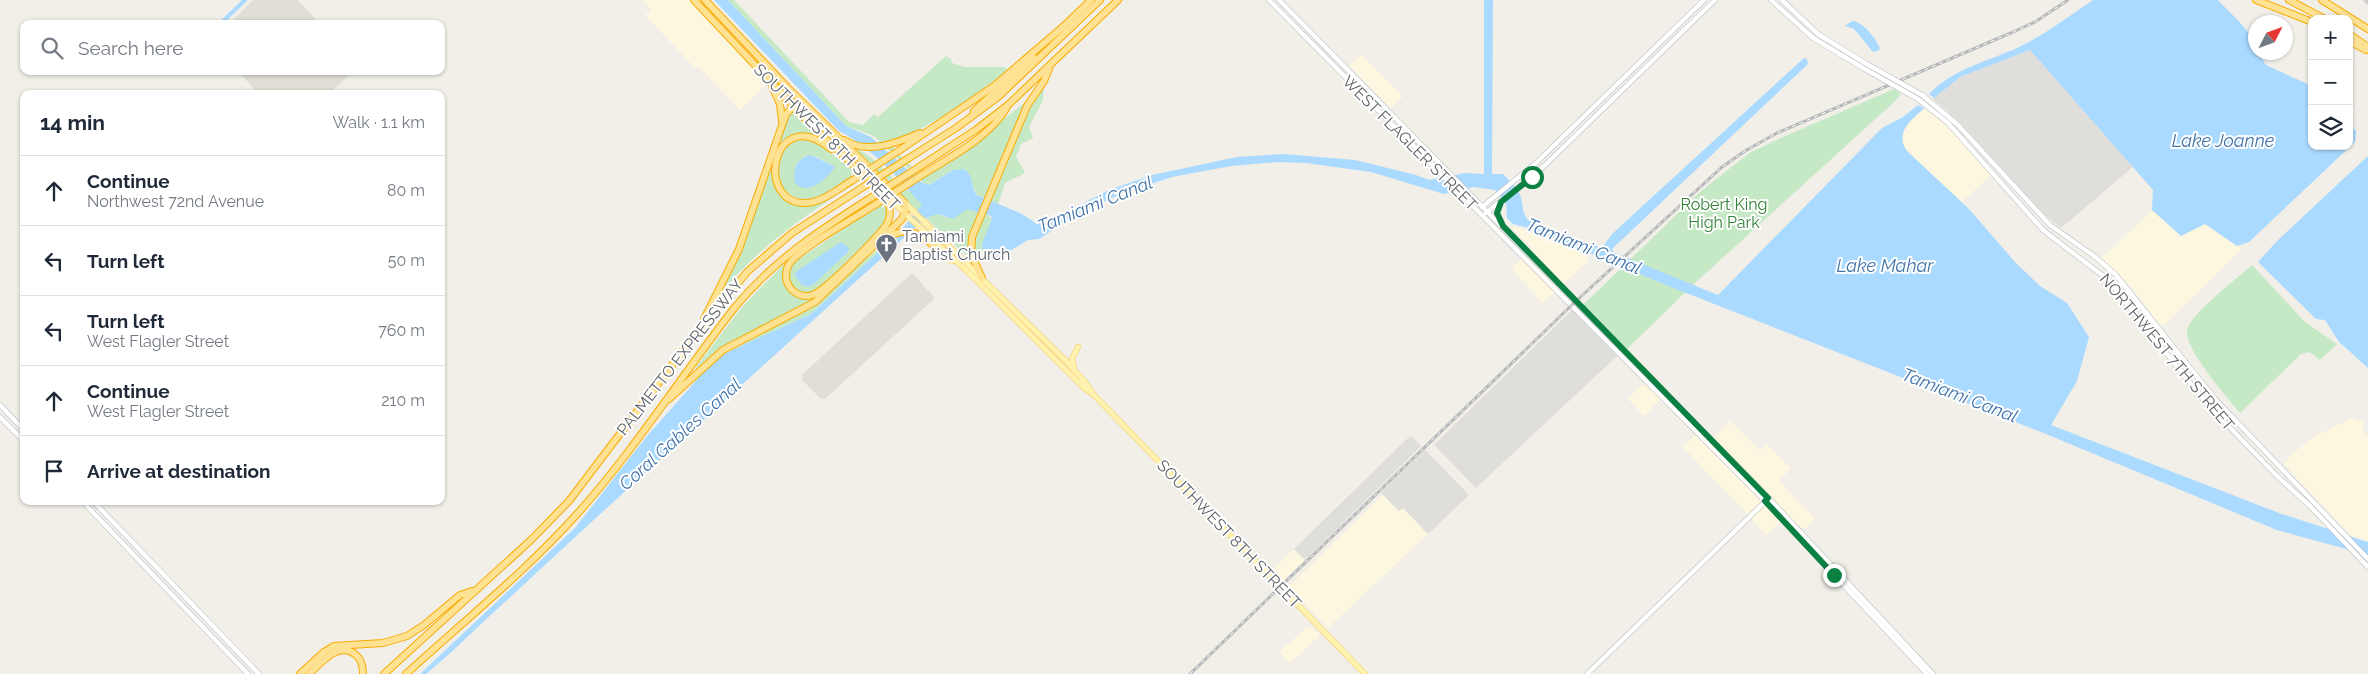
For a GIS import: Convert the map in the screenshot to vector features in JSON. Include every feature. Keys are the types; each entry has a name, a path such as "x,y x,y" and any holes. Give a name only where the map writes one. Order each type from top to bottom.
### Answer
{"highway":[{"name":"SOUTHWEST 8TH STREET","path":"694,0 795,108 884,194"},
{"name":"SOUTHWEST 8TH STREET","path":"705,0 830,131 904,202"},
{"path":"956,128 1019,71 1091,0"},
{"name":"PALMETTO EXPRESSWAY","path":"384,674 542,529 569,501 698,331 735,285 766,254 792,233 956,128 1013,84 1100,0"},
{"name":"PALMETTO EXPRESSWAY","path":"406,674 561,531 594,495 730,314 756,283 801,243 970,134 1008,105 1118,0"},
{"path":"2256,0 2308,20"},
{"path":"2288,0 2317,15"},
{"path":"2322,0 2368,29"},
{"path":"842,155 836,154 816,138 806,136 796,138 785,144 777,155 774,167 776,180 787,196 797,201 809,203 823,198 900,150 994,86 1064,26"},
{"path":"2353,37 2368,47"},
{"path":"2353,43 2368,51"},
{"path":"748,58 761,59"},
{"path":"982,278 976,267 971,249 972,237 1027,106 1044,81 1051,66"},
{"path":"768,79 778,100 782,123"},
{"path":"884,194 890,214 887,224 882,230 818,292 805,296 792,290 786,278 787,269 791,262 822,238 878,203 925,173 989,128 1001,117 1008,105"},
{"path":"698,331 738,249 787,112 795,108 812,112"},
{"path":"830,131 857,146 871,147 893,144 939,124"},
{"path":"650,420 717,354 736,342 810,306 908,216 904,202"},
{"path":"876,244 897,232 918,230 935,247"},
{"path":"300,674 324,652 334,646 383,643 407,636 421,628 460,595 476,590"},
{"path":"308,674 329,656 341,650 351,652 356,656 362,664 363,674"}],"main road":[{"name":"WEST FLAGLER STREET","path":"1268,0 1767,500 1934,674"},
{"name":"WEST FLAGLER STREET","path":"1279,0 1503,226 1600,331"},
{"path":"1478,211 1536,163 1704,0"},
{"path":"1483,216 1541,169 1716,0"},
{"name":"NORTHWEST 7TH STREET","path":"1771,0 1813,38 1920,97 1958,125 2050,224 2115,274 2215,399 2368,559"},
{"name":"NORTHWEST 7TH STREET","path":"1782,0 1818,34 1864,65"},
{"path":"1694,9 1700,15"},
{"path":"1301,32 1311,32"},
{"path":"1660,42 1666,48"},
{"path":"1627,75 1633,81"},
{"name":"NORTHWEST 7TH STREET","path":"1920,97 1955,130 2043,230 2107,279 2207,404 2368,567"},
{"path":"1592,108 1598,114"},
{"path":"1398,130 1405,133 1410,132"},
{"path":"1559,141 1564,147"},
{"path":"1536,163 1541,169"},
{"name":"SOUTHWEST 8TH STREET","path":"884,194 908,216 918,230 968,272 1084,388 1094,395"},
{"name":"SOUTHWEST 8TH STREET","path":"904,202 1074,370 1094,395 1365,674"},
{"path":"1501,202 1497,213 1503,226"},
{"path":"935,247 968,272"},
{"path":"960,256 968,272"},
{"path":"997,302 1007,302"},
{"path":"1074,370 1072,359 1078,346"},
{"path":"0,405 20,426"},
{"path":"0,417 20,437"},
{"name":"WEST FLAGLER STREET","path":"1767,500 1927,674"},
{"path":"1587,674 1767,500"},
{"path":"86,505 248,674"},
{"path":"97,505 259,674"}],"shaded area":[{"path":"253,0 298,0 316,20 233,20"},
{"path":"642,0 690,0 767,84 740,110 700,68 695,68 645,15 651,10"},
{"path":"2030,50 2133,167 2061,228 2044,214 1960,123 1933,99 1960,77"},
{"path":"1361,55 1403,96 1391,109 1350,66"},
{"path":"242,75 349,75 333,90 255,90"},
{"path":"1926,107 1944,122 1991,175 1962,202 1913,158 1903,144 1904,126"},
{"path":"2152,210 2181,236 2205,224 2236,246 2240,245 2241,250 2164,325 2159,324 2133,289 2102,258"},
{"path":"1514,226 1588,254 1588,261 1543,303 1511,269 1532,248 1512,228"},
{"path":"912,273 935,298 825,399 821,399 802,380 802,375"},
{"path":"1572,310 1617,356 1476,488 1434,445"},
{"path":"1642,385 1648,386 1661,399 1644,416 1628,399"},
{"path":"2353,418 2363,422 2363,430 2368,436 2368,542 2353,538 2284,464 2292,454 2317,435"},
{"path":"1730,421 1760,451 1767,444 1791,468 1779,481 1815,519 1806,528 1801,528 1788,515 1767,535 1682,446 1696,435 1707,444"},
{"path":"1409,437 1412,437 1421,446 1305,560 1294,549"},
{"path":"1425,450 1469,495 1428,534 1403,508 1399,511 1381,493"},
{"path":"1383,495 1399,511 1403,507 1428,534 1328,628 1288,587"},
{"path":"1294,549 1305,560 1283,581 1273,570"},
{"path":"1307,627 1312,627 1320,635 1290,663 1279,652"}],"green space":[{"path":"728,0 734,0 849,122 863,125 874,114 878,117 946,56 951,59 952,63 965,67 1005,67 1007,70 952,110 908,135 892,141 894,150 923,177 984,135 1029,99 985,198 977,195 974,188 953,170 928,185 924,183 874,136 846,126"},
{"path":"1044,85 1043,100 1029,127 1033,138 1021,144 1016,157 1025,173 1005,183 998,204 989,200 1029,106"},
{"name":"Robert King High Park","path":"1894,89 1901,94 1893,103 1696,282 1627,349 1583,305 1700,192 1751,152"},
{"path":"792,111 816,137 805,136 788,141 776,152 788,115"},
{"path":"802,139 819,143 852,170 851,178 819,198 800,199 789,194 781,185 778,175 778,164 782,153 790,145","holes":["805,156 817,157 834,166 834,169 819,183 797,163"]},
{"path":"851,147 873,159 887,171 904,191 909,190 923,205 918,211"},
{"path":"771,164 775,186 792,199 809,204 855,181 857,182 784,232 751,261 720,294"},
{"path":"879,205 888,209 884,224 879,230 818,289 804,293 798,291 790,282 789,276 793,263"},
{"path":"972,208 979,211 971,231 971,260 926,218 938,214 945,217 954,217 962,211"},
{"path":"984,213 993,219 984,240 984,252 974,255 973,242"},
{"path":"895,237 811,314 724,354 815,306 867,258"},
{"path":"787,261 783,272 786,288 794,295 809,299 810,301 738,339 697,368 742,307"},
{"path":"2252,265 2305,322 2337,344 2320,360 2310,352 2301,354 2240,413 2199,360 2188,338 2187,330 2197,314 2215,296"}],"water":[{"name":"Lake Mahar","path":"714,0 728,0 846,126 871,137 921,182 929,185 953,170 964,169 970,175 977,195 1022,214 1037,224 1048,221 1109,190 1152,175 1237,157 1283,154 1355,160 1429,180 1465,173 1484,174 1484,0 1493,0 1492,174 1503,174 1516,188 1521,197 1528,220 1602,248 1612,234 1804,58 1807,59 1808,64 1612,249 1613,252 1718,295 1882,128 1903,117 1918,105 1924,108 1903,132 1903,143 1906,150 1969,209 2015,262 2040,286 2067,303 2089,337 2077,381 2051,425 2279,513 2368,542 2368,555 2277,530 2046,434 1671,287 1529,228 1513,224 1507,218 1506,204 1495,190 1474,187 1444,194 1371,172 1306,163 1279,162 1231,166 1172,177 1121,194 1081,212 1039,239 1028,240 1010,251 988,258 984,255 982,244 992,219 991,216 967,209 953,219 938,214 926,218 447,656 426,674 420,674 575,528 647,436 711,364 724,354 811,314 895,237 922,205 894,174 863,146 839,131"},
{"name":"Lake Joanne","path":"2093,0 2218,0 2248,32 2248,60 2263,60 2266,65 2308,84 2308,150 2347,150 2249,242 2237,246 2205,224 2181,236 2152,210 2153,190 2030,50 1960,77 1934,98 1929,94 1951,76 2012,50 2059,23"},
{"path":"1852,21 1869,31 1880,48 1878,51 1873,52 1854,29 1845,26"},
{"name":"Lake Joanne","path":"2353,128 2356,131 2355,142 2353,144"},
{"path":"811,155 834,166 834,169 816,185 806,188 800,187 795,183 795,169 802,158"},
{"path":"2368,156 2368,368 2339,342 2325,320 2316,319 2258,262 2277,241"},
{"path":"841,242 849,248 848,252 814,284 808,287 802,285 795,275 797,271"}],"waterway":[{"path":"224,20 245,0"}],"railway":[{"path":"1190,674 1575,302 1722,167 1745,151 1777,133 2035,22 2068,0"},
{"path":"2365,0 2368,3"}],"place":[{"name":"Tamiami Baptist Church","path":"886,264"}],"route":[{"path":"1532,177 1501,202 1497,213 1503,226 1569,296 1768,498 1765,501 1834,575"}],"water label":[{"name":"Tamiami Canal","path":"1095,204"},
{"name":"Tamiami Canal","path":"1584,246"},
{"name":"Tamiami Canal","path":"1960,395"},
{"name":"Coral Gables Canal","path":"680,434"}]}
